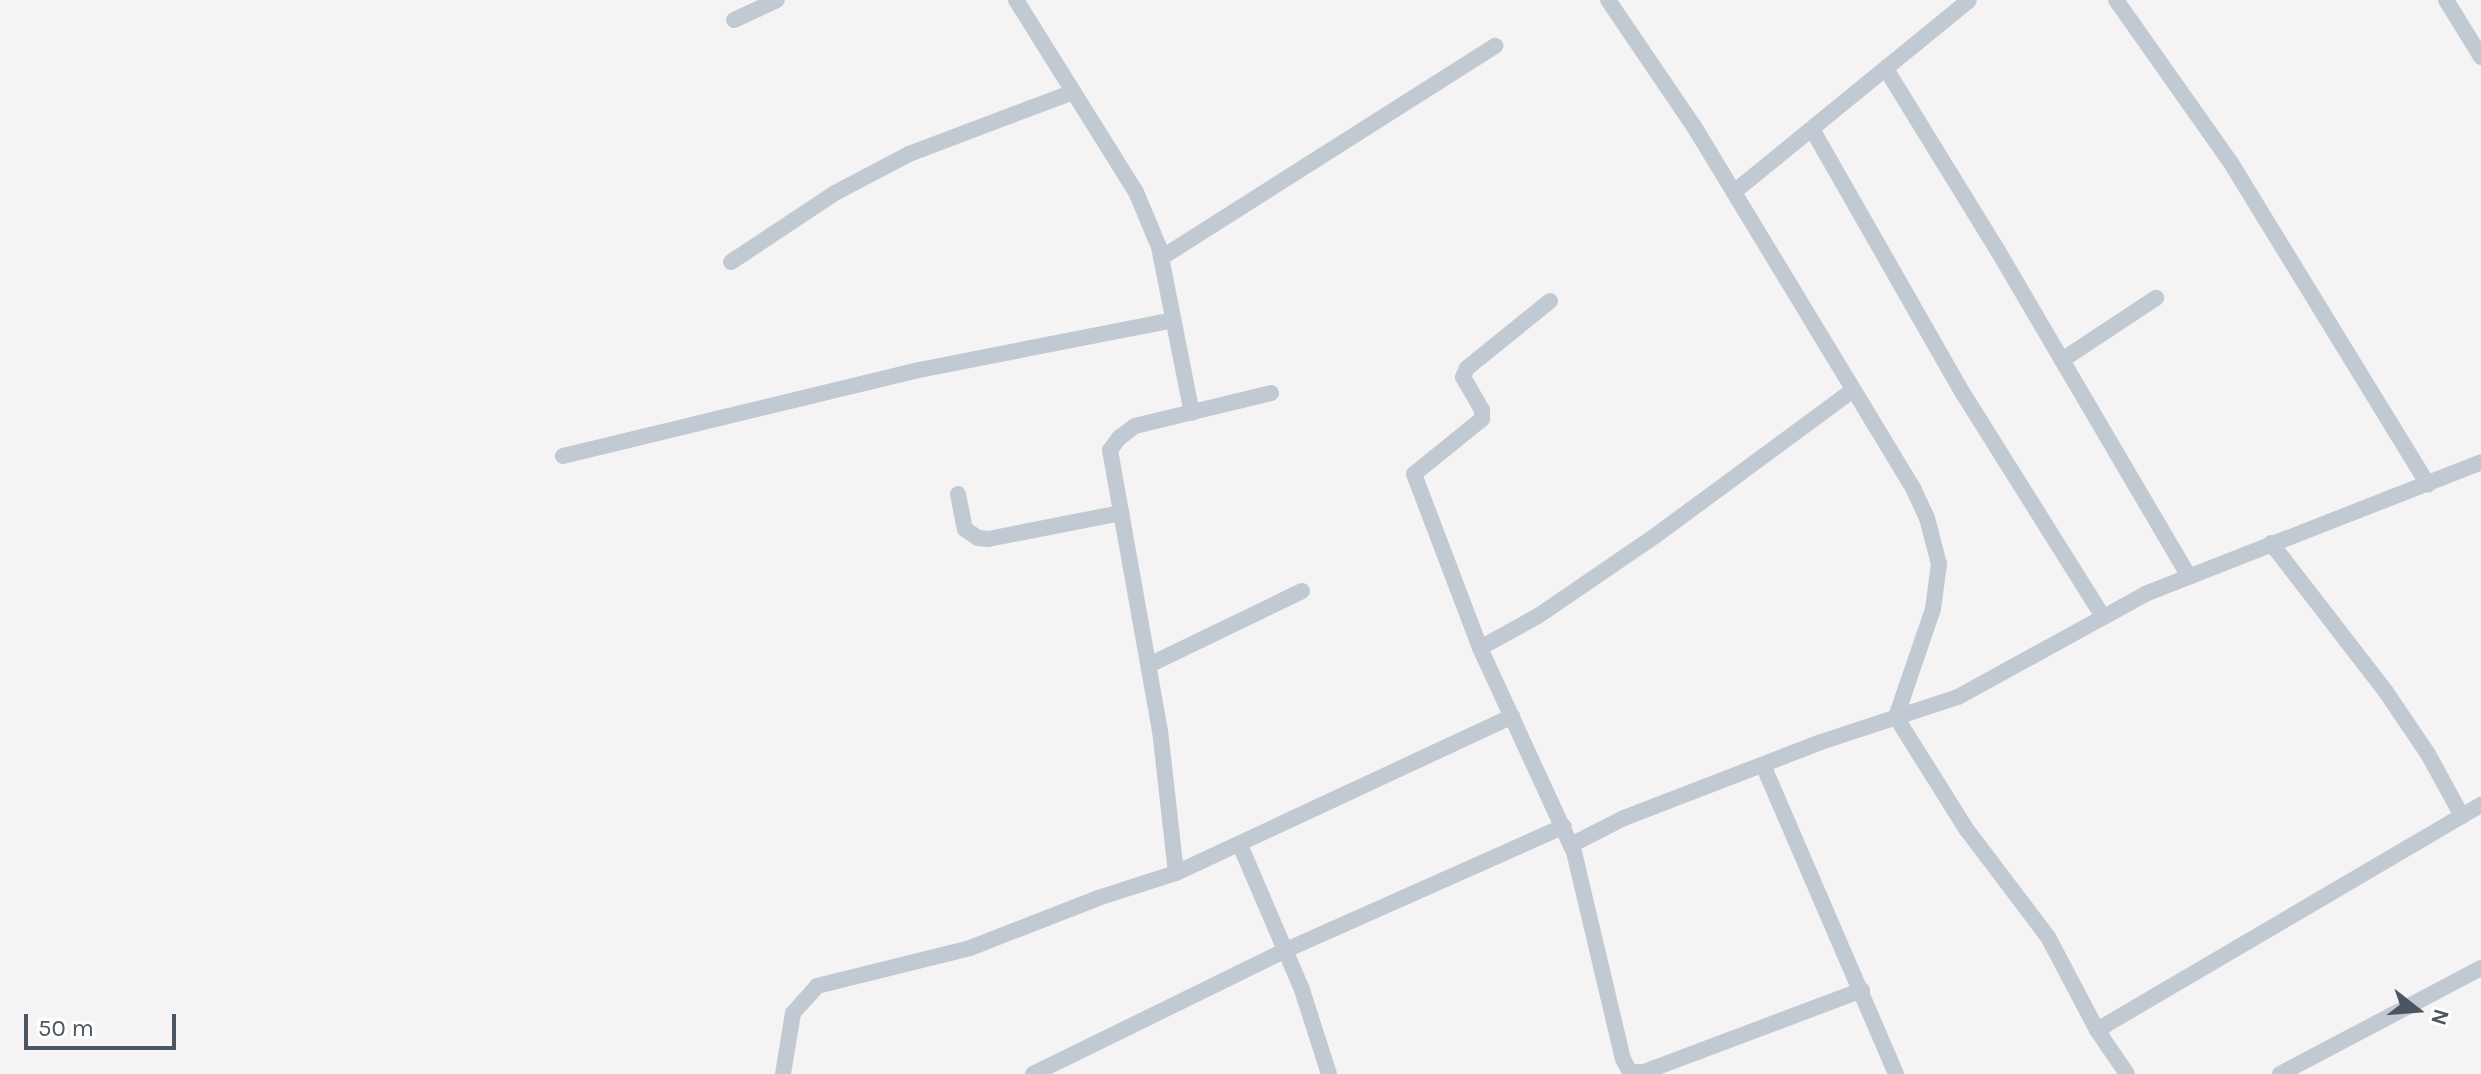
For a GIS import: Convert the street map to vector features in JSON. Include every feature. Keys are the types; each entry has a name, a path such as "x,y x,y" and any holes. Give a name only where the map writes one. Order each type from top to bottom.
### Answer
{"street":[{"path":"734,20 777,0"},
{"path":"1016,0 1136,192 1161,258 1192,413"},
{"path":"1608,0 1686,113 1913,488 1927,518 1939,564 1933,609 1896,717"},
{"path":"1734,192 1969,0"},
{"path":"2116,0 2231,163 2428,484"},
{"path":"2446,0 2481,57"},
{"path":"1161,258 1495,46"},
{"path":"1886,69 2189,576"},
{"path":"731,262 835,193 909,154 1073,92"},
{"path":"1812,129 1964,395 2103,617"},
{"path":"2062,360 2156,298"},
{"path":"1550,301 1467,368 1463,377 1482,410 1482,419 1414,474 1480,648 1571,845 1623,1059 1630,1072 1644,1072 1862,990"},
{"path":"563,456 919,370 1173,320"},
{"path":"1480,648 1538,616 1642,545 1852,391"},
{"path":"1176,873 1149,665 1110,458 1114,443 1135,426 1271,393"},
{"path":"1571,845 1624,818 1763,765 1958,697 2145,594 2481,462"},
{"path":"958,494 965,529 978,538 988,539 1121,513"},
{"path":"2271,543 2386,692 2428,754 2462,816"},
{"path":"1149,665 1302,591"},
{"path":"783,1074 793,1013 817,986 970,948 1098,898 1176,873 1512,716"},
{"path":"1896,717 1967,830 2048,937 2097,1030 2127,1074"},
{"path":"1763,765 1896,1074"},
{"path":"2097,1030 2481,805"},
{"path":"1033,1074 1286,950 1564,826"},
{"path":"1240,845 1286,950 1329,1074"},
{"path":"2280,1074 2481,968"}]}
